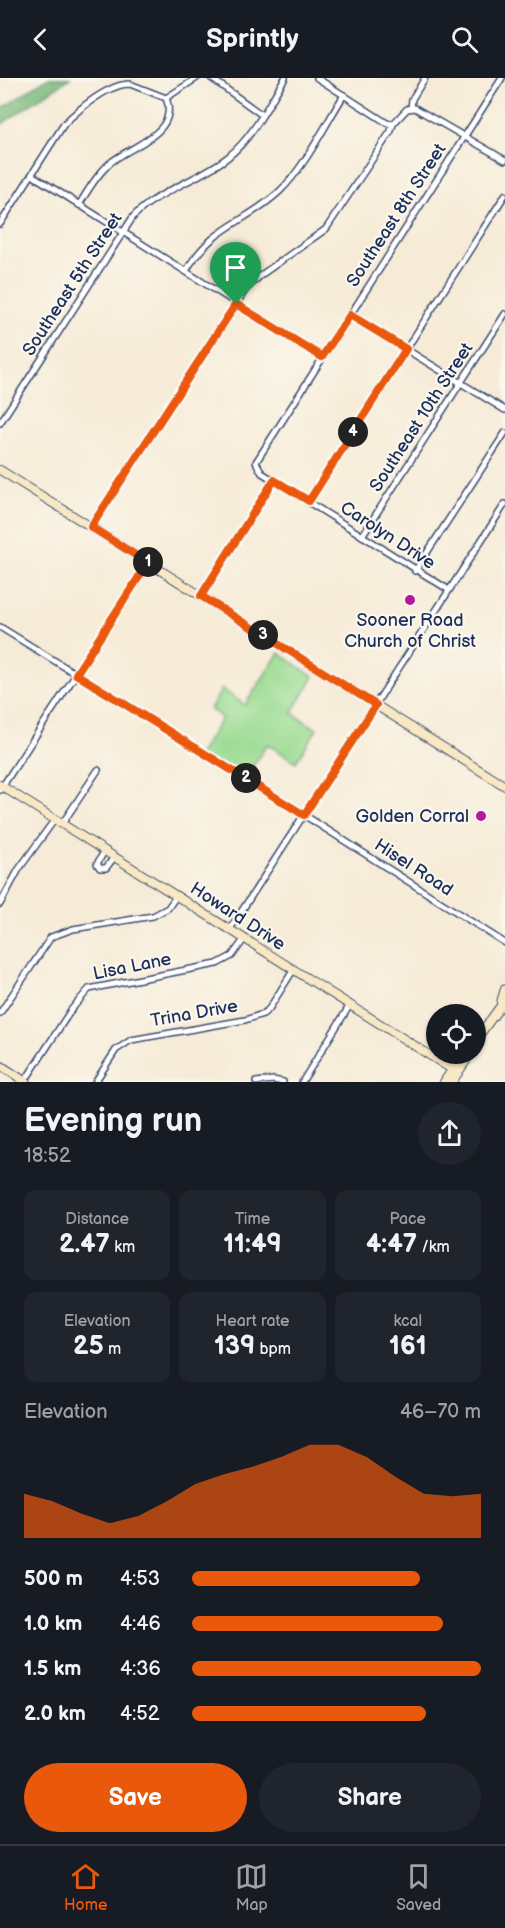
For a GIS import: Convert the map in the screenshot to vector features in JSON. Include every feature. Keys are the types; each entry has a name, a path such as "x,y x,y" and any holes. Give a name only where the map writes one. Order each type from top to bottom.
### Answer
{"main road":[{"path":"0,470 505,786"},
{"name":"Howard Drive","path":"1,787 115,856 455,1072"},
{"path":"486,1025 503,1001 505,989"},
{"path":"452,1082 458,1064"},
{"path":"444,1082 462,1064"},
{"path":"0,1065 26,1082"}],"street":[{"path":"166,98 196,78"},
{"path":"211,78 262,115"},
{"name":"Southeast 5th Street","path":"0,423 133,217 145,205 226,158 244,142 285,78"},
{"path":"317,78 393,124"},
{"path":"411,108 412,99 425,78"},
{"name":"Southeast 8th Street","path":"256,462 502,78"},
{"path":"0,224 63,124 116,86 130,84 166,98"},
{"path":"186,271 204,244 271,199 287,184 344,95"},
{"path":"79,205 94,180 110,163 164,126 169,112 166,98"},
{"path":"91,527 236,304 261,275 326,229 391,131 393,124 403,112 411,108"},
{"path":"411,108 505,160"},
{"path":"32,175 322,357"},
{"path":"309,501 505,195"},
{"name":"Southeast 10th Street","path":"362,536 505,314"},
{"path":"350,315 505,410"},
{"path":"415,571 505,434"},
{"name":"Carolyn Drive","path":"256,462 262,473 415,571 449,590"},
{"path":"201,596 274,480"},
{"path":"230,929 505,504"},
{"path":"1,787 148,563"},
{"name":"Hisel Road","path":"0,627 304,815 505,943"},
{"path":"0,904 19,869 59,822 98,770"},
{"path":"105,850 97,864 100,868 106,868 115,856"},
{"path":"0,1013 51,937 73,929 153,916 168,908 177,895"},
{"name":"Lisa Lane","path":"26,1082 72,1010 89,989 217,964 232,956 245,938"},
{"name":"Trina Drive","path":"95,1082 116,1050 131,1040 246,1020 263,1014 294,969"},
{"path":"302,1082 350,1005"},
{"path":"256,1082 273,1080 284,1082"}],"green space":[{"path":"47,78 70,78 0,125 0,110"},
{"path":"279,653 314,677 292,713 317,729 296,762 267,744 242,784 198,756 222,718 210,709 222,689 245,705"}],"place":[{"name":"Sooner Road Church of Christ","path":"410,600"},
{"name":"Golden Corral","path":"481,816"}],"route":[{"path":"236,304 322,357 350,315 406,349 309,501 274,480 201,596 376,705 304,815 76,674 148,563 91,527 236,304"}]}
